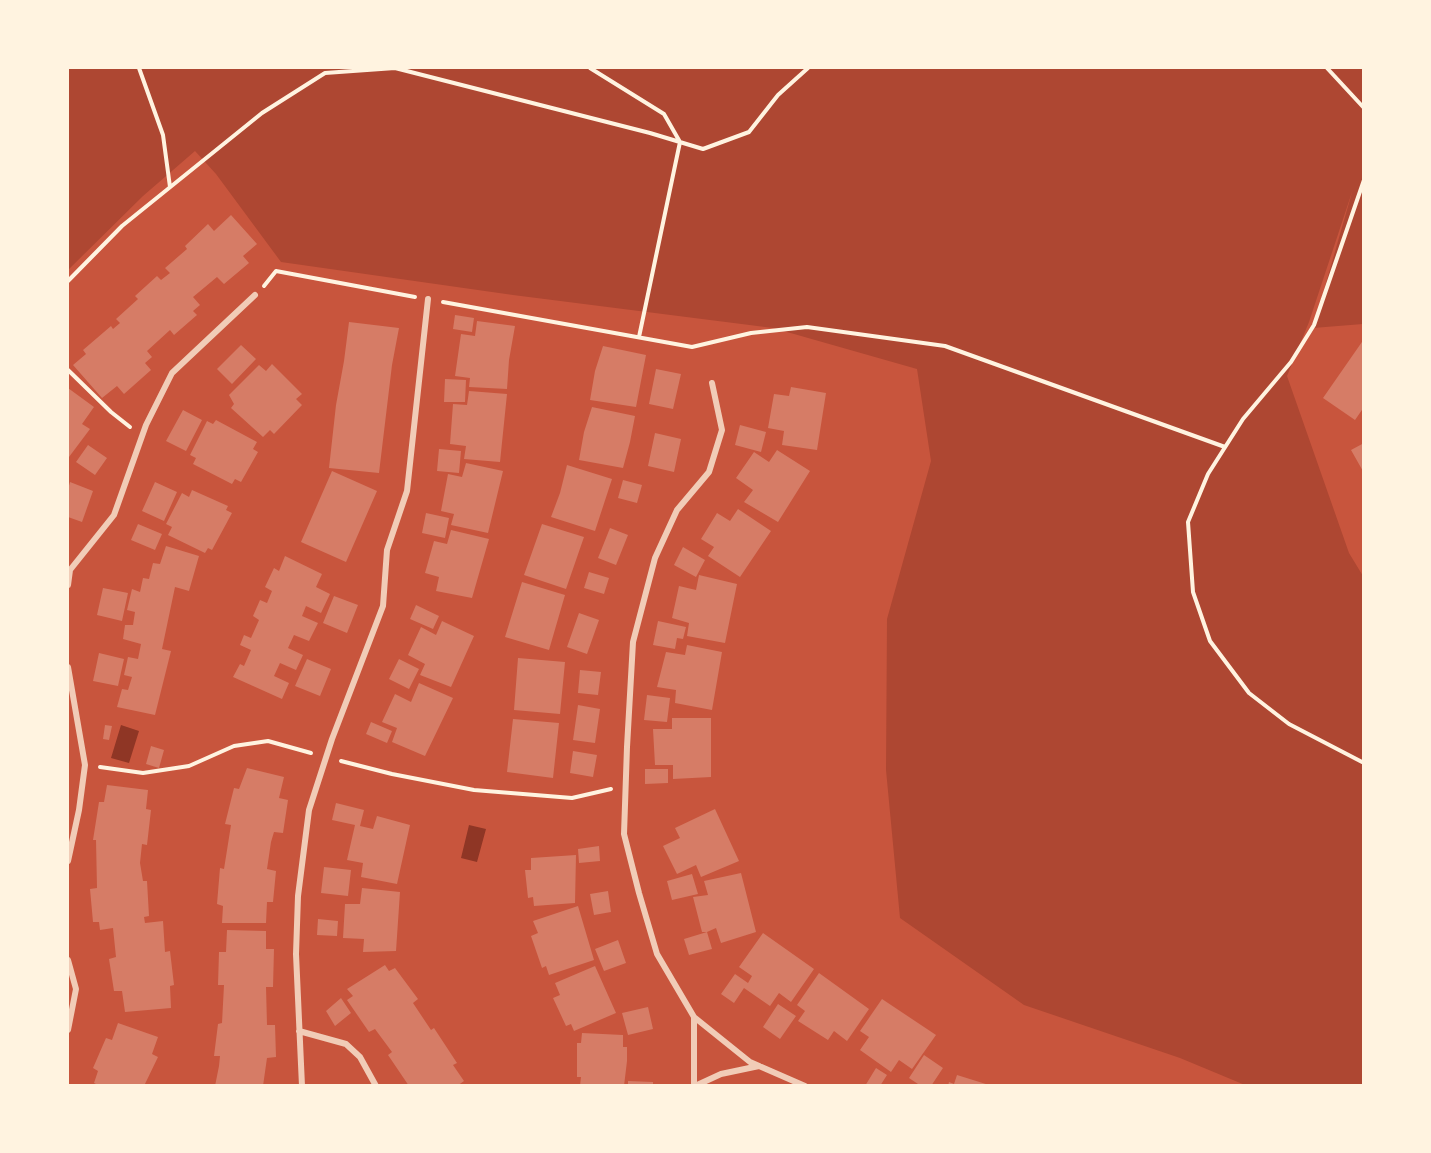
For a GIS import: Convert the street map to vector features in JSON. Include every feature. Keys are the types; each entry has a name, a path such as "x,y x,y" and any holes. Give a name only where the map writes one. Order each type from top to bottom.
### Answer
{"street":[{"path":"68,585 70,570 114,515 142,436 172,373 255,295"},
{"path":"302,1086 296,954 298,896 309,810 326,757 382,606 387,550 408,491 428,299"},
{"path":"712,383 722,430 709,472 677,510 655,558 633,642 624,834 657,954 694,1017 750,1062 805,1086"},
{"path":"68,667 85,765 79,810 68,861"},
{"path":"68,960 76,989 68,1030"},
{"path":"694,1017 694,1086 721,1074 759,1066"},
{"path":"299,1031 346,1044 360,1057 376,1086"}],"path":[{"path":"139,68 163,135 170,187"},
{"path":"68,281 122,226 262,113 325,72 394,68 638,130 703,149 749,132 778,95 808,68"},
{"path":"590,68 664,114 680,142 639,337"},
{"path":"1327,68 1364,108"},
{"path":"1364,180 1314,325 1291,362 1243,419 1225,447 1208,474 1188,522 1193,592 1210,641 1249,693 1289,724 1364,763"},
{"path":"255,295 276,271 692,347 751,333 807,327 945,346 1225,447"},
{"path":"68,370 111,412 142,436"},
{"path":"85,765 143,772 189,766 234,746 267,741 392,774 484,791 572,798 626,785"}],"shaded area":[{"path":"68,68 1363,68 1363,324 1313,328 1353,189 1309,322 1287,376 1349,553 1363,576 1363,1085 1245,1085 1180,1058 1024,1005 900,918 886,770 887,619 931,461 917,369 773,328 513,295 281,262 216,174 195,151 143,196 68,270"},
{"path":"121,725 139,731 129,763 111,758"},
{"path":"469,825 486,829 477,862 461,858"}],"building":[{"path":"231,215 257,244 243,256 249,263 224,284 217,277 193,297 200,305 193,311 197,315 174,335 170,330 147,351 152,357 145,363 151,370 124,394 117,386 102,398 73,365 86,354 83,350 111,326 113,329 120,323 116,319 138,299 135,296 157,276 161,280 170,273 165,268 187,249 185,246 208,224 214,231"},
{"path":"455,315 474,318 472,332 453,329"},
{"path":"477,321 515,326 507,389 469,387 470,378 455,376 461,334 475,336"},
{"path":"349,322 399,328 392,365 379,473 329,468"},
{"path":"1364,339 1364,407 1355,420 1323,398"},
{"path":"241,345 256,359 232,384 217,369"},
{"path":"603,346 646,355 636,407 590,400 595,371"},
{"path":"272,364 302,394 296,399 302,405 274,434 270,430 263,437 231,408 234,404 229,395 259,365 266,371"},
{"path":"656,369 681,374 673,409 649,404"},
{"path":"445,379 466,380 465,402 444,402"},
{"path":"791,387 826,393 817,450 782,445 784,431 768,428 774,394 789,396"},
{"path":"68,388 94,407 82,424 90,429 69,457 68,456"},
{"path":"469,391 507,394 500,462 464,459 466,446 450,444 453,404 467,405"},
{"path":"592,407 635,416 623,468 579,460 584,432"},
{"path":"183,410 202,420 186,451 166,441"},
{"path":"216,420 257,442 253,449 258,452 241,482 235,479 232,484 193,464 196,458 190,455 207,421 213,424"},
{"path":"740,425 766,432 761,452 735,445"},
{"path":"655,433 681,439 674,472 648,466"},
{"path":"1364,443 1364,473 1351,450"},
{"path":"88,445 107,458 95,475 76,462"},
{"path":"439,449 461,451 459,473 437,471"},
{"path":"777,450 810,471 778,522 744,502 753,490 736,478 754,452 769,462"},
{"path":"466,463 503,471 488,533 451,525 454,514 441,511 448,474 462,477"},
{"path":"567,465 612,479 595,531 551,517"},
{"path":"332,471 377,491 346,562 301,542"},
{"path":"623,480 642,485 637,503 618,498"},
{"path":"70,482 93,491 82,522 68,517"},
{"path":"155,482 177,492 164,521 142,511"},
{"path":"192,490 228,506 226,510 232,513 212,550 208,548 205,553 168,535 172,527 166,524 182,493 189,497"},
{"path":"738,509 771,531 740,577 708,556 714,547 701,539 717,513 730,521"},
{"path":"426,513 449,518 445,538 422,533"},
{"path":"138,524 162,534 155,550 131,540"},
{"path":"542,524 584,537 566,589 524,575"},
{"path":"610,528 628,535 616,565 598,558"},
{"path":"451,530 489,539 472,598 436,591 439,577 425,573 434,541 447,544"},
{"path":"166,546 199,556 189,591 175,587 162,649 171,651 155,715 117,707 122,689 128,690 132,677 124,675 128,657 138,659 141,644 123,639 125,625 133,625 135,612 127,610 132,589 140,592 143,578 149,579 153,563 160,564"},
{"path":"683,547 705,560 696,577 674,565"},
{"path":"285,556 322,574 316,587 330,594 321,613 306,606 302,616 318,623 309,641 294,635 288,648 303,655 296,670 280,663 274,676 289,683 282,699 233,677 240,664 244,666 251,650 240,645 244,635 251,638 259,620 253,616 260,600 267,603 272,591 265,587 274,568 279,571"},
{"path":"589,572 609,578 604,594 584,588"},
{"path":"699,575 737,584 725,643 687,636 689,623 672,618 679,586 696,590"},
{"path":"522,582 565,595 549,650 505,637"},
{"path":"103,588 128,593 122,621 97,615"},
{"path":"334,596 358,605 347,633 323,623"},
{"path":"416,605 439,616 433,629 410,619"},
{"path":"579,613 599,620 587,654 567,647"},
{"path":"442,621 474,636 451,687 420,675 425,664 408,655 421,627 436,635"},
{"path":"658,621 686,627 683,639 677,638 675,649 653,645"},
{"path":"687,645 722,652 712,710 675,703 676,690 657,687 666,652 685,655"},
{"path":"99,653 124,659 118,686 93,681"},
{"path":"518,658 565,662 560,714 514,710"},
{"path":"307,659 331,669 320,696 295,686"},
{"path":"399,659 419,669 409,689 389,679"},
{"path":"580,670 601,672 598,695 578,693"},
{"path":"419,683 453,698 425,756 392,742 397,728 382,722 395,694 411,702"},
{"path":"647,695 670,698 667,722 644,720"},
{"path":"578,705 600,709 595,743 573,740"},
{"path":"672,718 711,718 711,777 673,779 673,765 655,765 653,729 672,729"},
{"path":"513,719 559,723 553,778 507,772"},
{"path":"371,722 392,731 387,743 366,734"},
{"path":"105,725 112,726 109,740 103,739"},
{"path":"151,746 164,750 159,768 146,764"},
{"path":"573,751 597,755 593,777 570,773"},
{"path":"247,768 284,777 279,798 288,800 283,833 274,832 267,869 276,871 273,902 267,902 266,923 222,923 223,906 217,904 220,868 224,869 231,825 225,824 234,788 239,789"},
{"path":"645,769 668,769 668,783 645,784"},
{"path":"107,785 148,790 146,809 151,810 147,845 142,844 140,863 143,881 147,881 149,916 144,917 145,923 163,921 165,952 170,951 174,985 170,986 171,1008 125,1012 122,991 114,991 109,959 116,957 113,928 100,930 99,922 93,922 90,889 97,888 96,840 93,840 99,802 104,802"},
{"path":"336,803 364,810 360,826 373,829 377,816 410,825 397,884 361,877 363,863 347,860 355,825 332,820"},
{"path":"715,809 739,861 701,877 696,865 677,874 663,846 680,838 675,828"},
{"path":"599,846 600,861 579,863 578,849"},
{"path":"576,855 575,903 534,906 533,897 528,898 525,870 531,870 531,858"},
{"path":"324,867 351,870 348,896 321,893"},
{"path":"741,873 756,932 721,943 716,928 702,932 693,897 708,895 704,881"},
{"path":"692,874 698,894 672,900 667,881"},
{"path":"362,888 400,892 396,951 363,952 364,939 343,938 345,904 360,904"},
{"path":"608,891 611,912 594,915 590,894"},
{"path":"578,906 594,960 549,975 546,966 542,968 531,936 538,933 533,921"},
{"path":"318,919 338,921 337,936 317,935"},
{"path":"227,930 266,931 266,949 274,949 273,987 266,987 267,1025 275,1025 276,1057 267,1058 263,1086 215,1086 220,1056 214,1056 218,1024 222,1023 224,985 218,985 219,952 226,952"},
{"path":"707,932 712,949 689,955 684,939"},
{"path":"763,933 814,969 791,1002 779,993 770,1006 744,988 734,1003 721,994 735,974 748,983 752,976 739,967"},
{"path":"618,940 626,963 604,971 595,949"},
{"path":"385,965 389,971 395,968 418,999 413,1003 431,1030 434,1028 457,1063 453,1065 464,1081 457,1086 409,1086 388,1055 392,1052 375,1029 369,1032 347,1000 353,996 347,989"},
{"path":"595,966 616,1013 574,1031 571,1024 566,1026 553,998 560,995 555,983"},
{"path":"819,973 869,1009 847,1041 834,1031 828,1040 798,1021 805,1011 797,1005"},
{"path":"341,998 351,1013 335,1026 326,1011"},
{"path":"882,999 936,1035 912,1069 899,1060 891,1072 860,1050 869,1037 860,1031"},
{"path":"778,1004 796,1016 780,1039 763,1027"},
{"path":"648,1007 653,1029 628,1035 622,1013"},
{"path":"118,1023 158,1037 152,1054 158,1057 144,1086 100,1086 94,1083 98,1071 93,1068 106,1038 112,1040"},
{"path":"582,1033 623,1035 623,1047 627,1047 624,1086 580,1086 581,1077 577,1077 577,1043 581,1043"},
{"path":"924,1055 943,1068 931,1086 921,1086 909,1078"},
{"path":"876,1068 887,1075 880,1086 865,1086"},
{"path":"957,1075 989,1085 948,1086 949,1082 954,1084"},
{"path":"628,1081 653,1082 653,1086 628,1086"}]}
